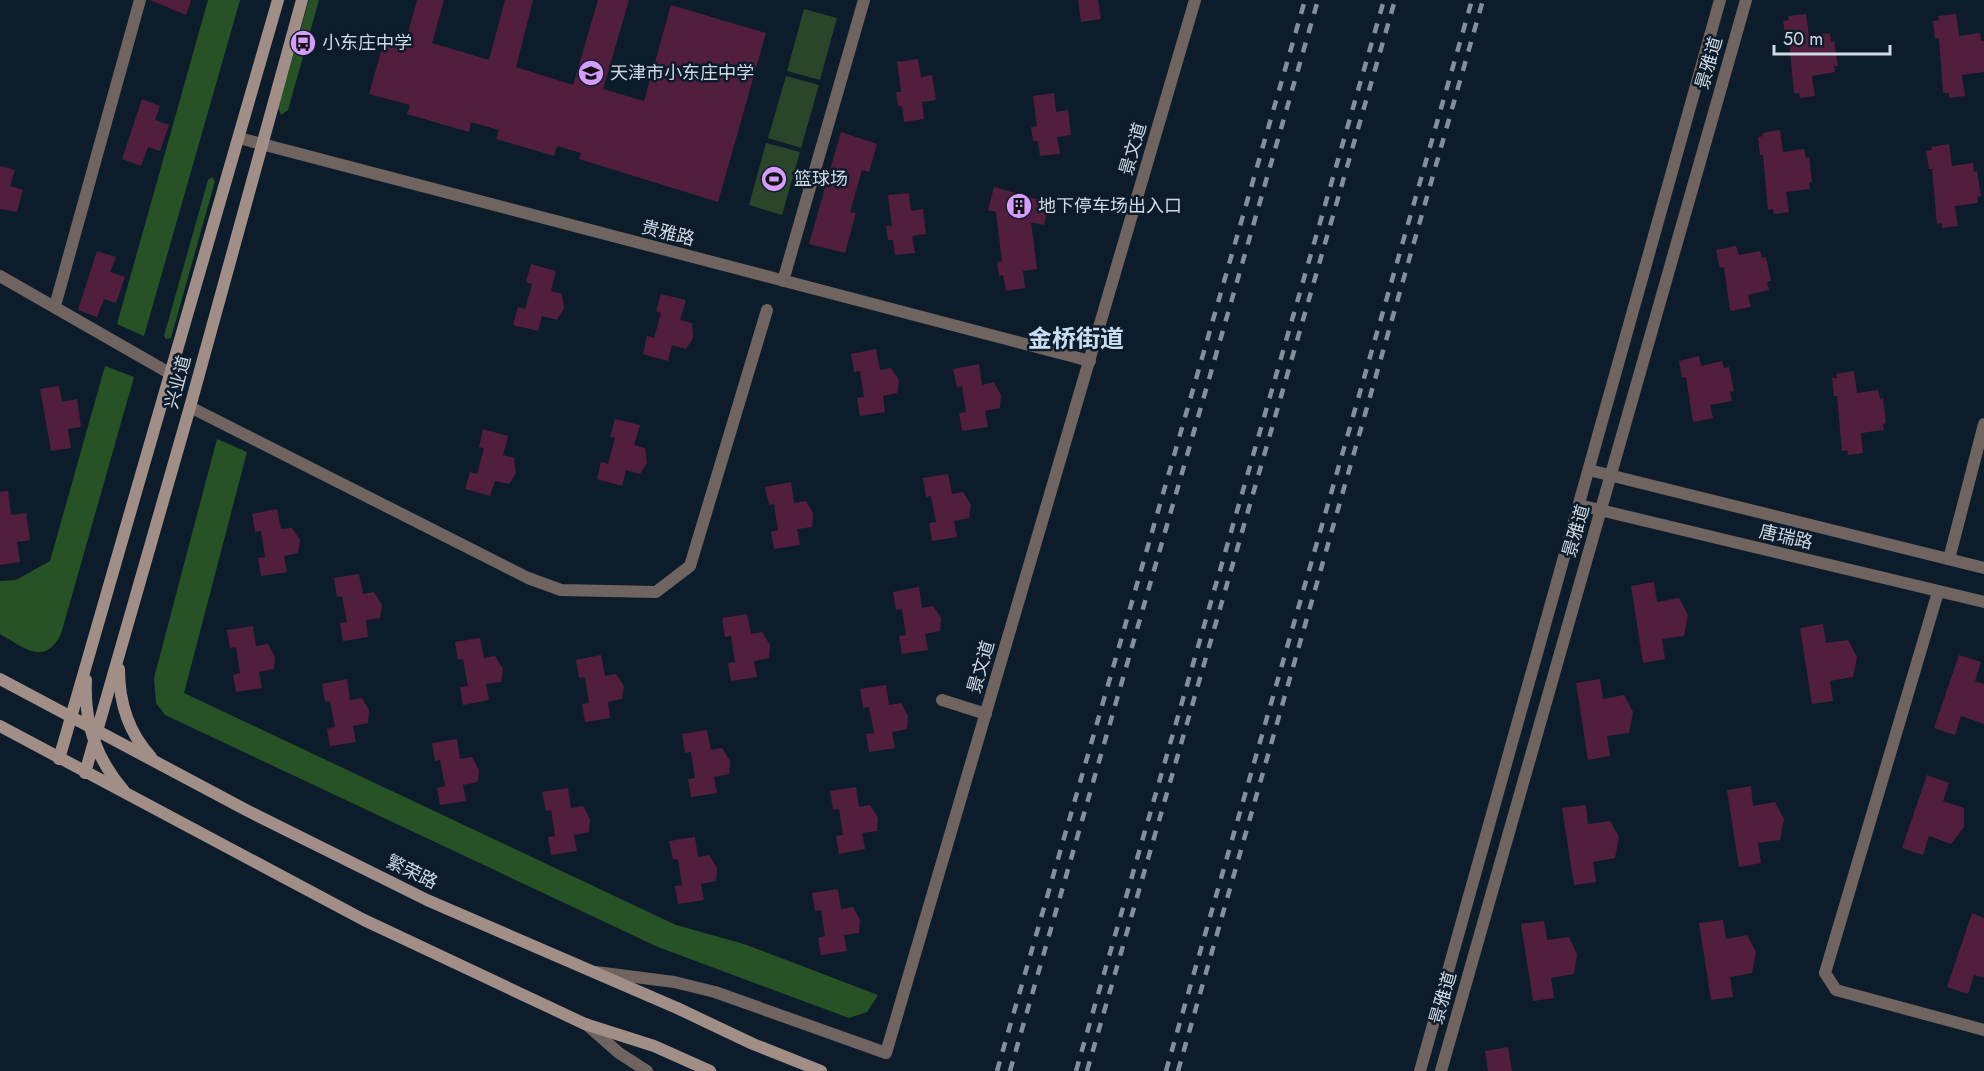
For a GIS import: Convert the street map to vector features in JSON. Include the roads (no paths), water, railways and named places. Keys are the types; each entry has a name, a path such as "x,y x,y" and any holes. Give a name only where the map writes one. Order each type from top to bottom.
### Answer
{"main road":[{"name":"兴业道","path":"59,759 278,0"},
{"name":"兴业道","path":"85,773 93,733 118,656 190,407 302,0"},
{"path":"89,655 85,688 93,733 108,770 129,796"},
{"path":"118,656 121,697 126,718 138,741 156,762"},
{"name":"繁荣路","path":"0,679 71,716 93,733 156,762 427,900 595,972 753,1044 821,1071"},
{"path":"0,726 364,920 585,1023 654,1046 710,1071"}],"street":[{"path":"55,306 140,0"},
{"path":"783,281 864,0"},
{"name":"景文道","path":"595,972 674,982 715,992 886,1053 1196,0"},
{"name":"景雅道","path":"1420,1071 1720,0"},
{"name":"景雅道","path":"1441,1071 1746,0"},
{"name":"贵雅路","path":"238,138 261,146 1090,361"},
{"path":"0,276 171,374"},
{"path":"190,407 528,578 561,590 656,592 690,566 767,310"},
{"path":"1949,559 1984,424"},
{"name":"唐瑞路","path":"1589,470 1984,568"},
{"name":"唐瑞路","path":"1579,505 1984,602"},
{"path":"1938,591 1825,973 1836,990 1984,1030"},
{"path":"942,700 986,714"},
{"path":"585,1023 619,1053 647,1071"}],"railway":[{"path":"997,1071 1305,0"},
{"path":"1010,1071 1318,0"},
{"path":"1076,1071 1384,0"},
{"path":"1087,1071 1395,0"},
{"path":"1166,1071 1472,0"},
{"path":"1178,1071 1483,0"}],"place":[{"name":"小东庄中学","path":"303,43"},
{"name":"天津市小东庄中学","path":"591,73"},
{"name":"篮球场","path":"774,179"},
{"name":"地下停车场出入口","path":"1019,206"}],"district":[{"name":"金桥街道","path":"1076,338"}]}
